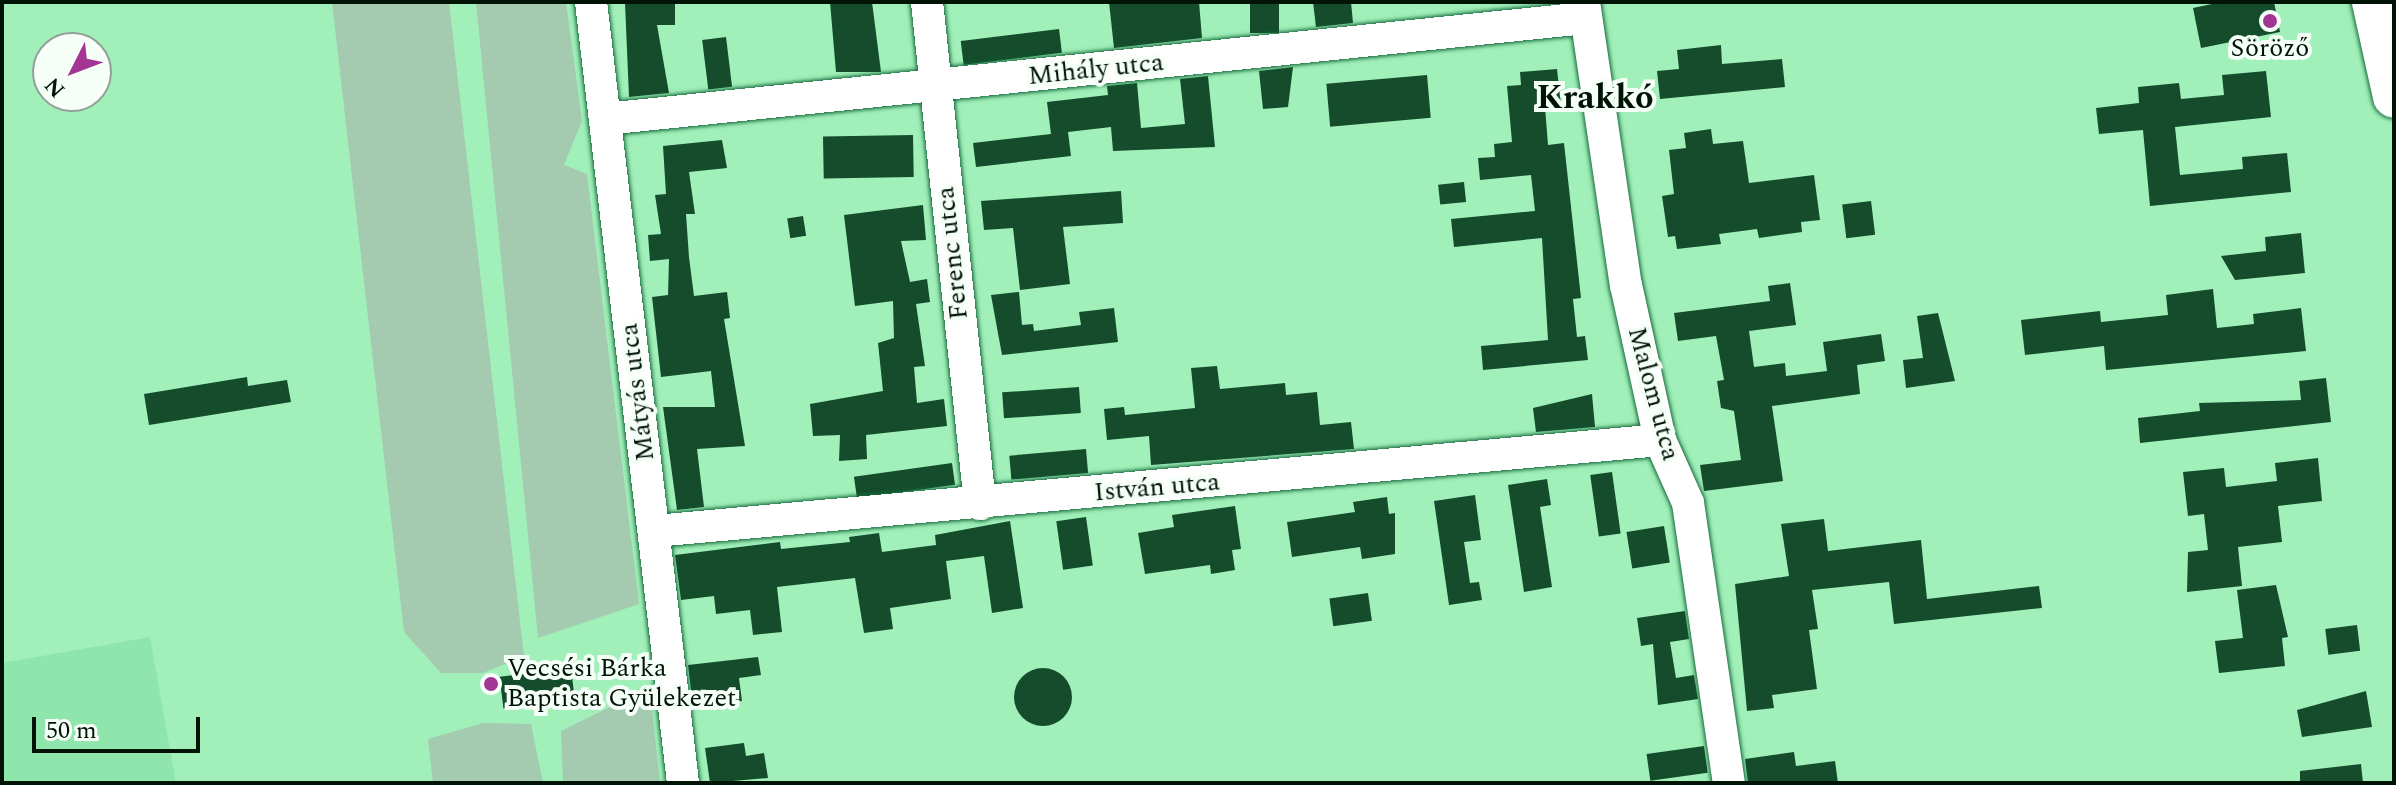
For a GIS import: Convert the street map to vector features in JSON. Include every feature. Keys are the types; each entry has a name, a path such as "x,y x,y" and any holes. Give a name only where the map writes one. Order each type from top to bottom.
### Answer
{"main road":[{"path":"2373,2 2394,97"}],"street":[{"name":"Mátyás utca","path":"591,2 683,783"},
{"name":"Ferenc utca","path":"927,2 980,504"},
{"name":"Mihály utca","path":"605,119 936,87 1585,10"},
{"name":"Malom utca","path":"1585,10 1626,285 1660,440 1688,503 1729,783"},
{"name":"István utca","path":"655,531 980,504 1660,440"}],"shaded area":[{"path":"332,2 449,2 524,656 483,673 441,673 404,632"},
{"path":"476,2 566,2 582,121 564,165 587,174 639,604 538,638"},
{"path":"150,637 176,783 2,783 2,663"},
{"path":"616,704 652,709 660,783 563,783 561,731"},
{"path":"483,723 531,724 543,783 433,783 428,739"}],"building":[{"path":"675,2 675,25 657,25 669,93 629,97 625,3"},
{"path":"830,2 872,2 881,72 836,72"},
{"path":"1109,2 1199,2 1202,38 1114,48"},
{"path":"1250,2 1279,2 1279,33 1250,33"},
{"path":"1313,2 1351,2 1353,23 1316,27"},
{"path":"2221,2 2274,2 2280,32 2201,48 2193,8"},
{"path":"1059,29 1062,53 964,65 961,41"},
{"path":"726,37 732,87 708,90 702,40"},
{"path":"1721,45 1722,64 1782,59 1785,87 1660,99 1657,71 1679,69 1677,50"},
{"path":"1293,67 1288,107 1263,109 1259,71"},
{"path":"1557,69 1561,106 1545,107 1548,145 1564,143 1581,298 1573,299 1577,337 1585,336 1588,360 1483,370 1481,346 1548,340 1542,238 1454,247 1451,219 1535,211 1531,175 1480,180 1478,158 1495,157 1494,144 1512,142 1507,86 1521,85 1520,72"},
{"path":"2266,71 2271,117 2175,127 2180,175 2243,169 2242,157 2287,153 2291,192 2150,206 2143,130 2099,134 2096,108 2139,103 2138,87 2179,83 2181,99 2224,95 2222,75"},
{"path":"1427,75 1431,118 1330,127 1326,84"},
{"path":"1208,76 1215,147 1113,151 1111,127 1068,132 1071,156 976,167 973,143 1051,134 1047,102 1108,95 1107,86 1137,83 1141,128 1185,124 1180,79"},
{"path":"1711,129 1713,144 1743,141 1749,183 1814,175 1820,220 1801,222 1802,232 1759,238 1757,229 1719,234 1721,244 1677,249 1675,236 1668,237 1662,196 1674,194 1669,150 1686,148 1684,133"},
{"path":"913,135 914,177 824,179 823,137"},
{"path":"722,140 727,168 689,172 695,214 686,214 689,257 694,296 727,292 730,318 724,319 745,446 697,449 704,507 677,510 663,407 715,407 711,371 661,377 652,297 668,295 669,259 650,261 648,235 661,234 655,195 666,194 663,146"},
{"path":"1464,182 1466,202 1440,205 1438,185"},
{"path":"1121,191 1123,223 1063,227 1070,284 1020,290 1013,228 984,230 981,201"},
{"path":"1871,201 1875,235 1846,238 1842,205"},
{"path":"923,205 926,240 901,241 910,282 927,279 930,302 916,304 925,366 914,367 917,403 944,399 947,426 866,435 867,459 839,461 840,435 813,436 810,404 883,391 878,343 894,338 893,301 855,306 844,215"},
{"path":"803,216 806,236 790,238 787,219"},
{"path":"2301,233 2305,273 2235,280 2221,256 2266,251 2265,237"},
{"path":"1790,283 1796,325 1749,331 1754,367 1785,363 1786,376 1827,371 1823,342 1881,334 1885,361 1857,365 1860,394 1772,406 1783,481 1704,491 1700,465 1741,460 1734,411 1721,408 1717,381 1724,380 1716,336 1678,341 1674,313 1770,301 1768,286"},
{"path":"2213,289 2217,328 2254,324 2253,314 2301,308 2306,351 2106,370 2104,346 2025,355 2021,320 2100,311 2101,322 2168,315 2166,295"},
{"path":"1019,292 1022,325 1033,324 1034,331 1081,325 1079,312 1114,308 1118,342 1002,355 991,295"},
{"path":"1938,313 1955,381 1906,388 1903,360 1923,358 1917,316"},
{"path":"1217,366 1220,389 1285,383 1286,395 1317,392 1320,425 1351,422 1354,449 1151,465 1149,436 1107,440 1104,409 1124,407 1125,415 1195,408 1191,368"},
{"path":"247,377 248,386 287,380 291,402 149,425 144,394"},
{"path":"2326,378 2331,422 2140,443 2138,418 2200,411 2199,403 2301,400 2299,381"},
{"path":"1079,387 1081,413 1004,418 1002,392"},
{"path":"1592,394 1595,427 1536,432 1533,408"},
{"path":"1086,449 1088,473 1011,480 1009,456"},
{"path":"2318,458 2322,501 2278,506 2282,542 2238,547 2242,586 2187,592 2188,552 2208,550 2204,514 2188,516 2183,472 2224,468 2226,487 2277,481 2275,463"},
{"path":"952,463 955,485 857,499 854,477"},
{"path":"1612,472 1621,533 1599,536 1590,475"},
{"path":"1547,479 1551,505 1540,507 1552,587 1524,592 1508,485"},
{"path":"1475,495 1481,540 1464,542 1470,583 1479,582 1482,600 1449,605 1434,501"},
{"path":"1387,497 1389,514 1395,513 1395,554 1362,559 1360,547 1292,557 1287,522 1355,512 1353,502"},
{"path":"1235,506 1241,549 1232,550 1235,570 1211,574 1210,565 1145,574 1138,533 1174,527 1172,515"},
{"path":"1086,517 1093,566 1063,570 1056,521"},
{"path":"1824,519 1828,551 1921,540 1927,599 2039,586 2042,608 1894,624 1889,582 1812,590 1818,629 1809,630 1817,689 1772,695 1774,708 1747,711 1735,584 1789,576 1781,524"},
{"path":"1010,521 1023,608 992,613 984,556 946,561 951,599 890,608 893,629 864,633 855,578 777,587 782,632 753,635 750,610 716,614 714,596 681,600 675,555 780,542 781,549 850,542 849,537 879,533 882,552 936,545 935,535"},
{"path":"1664,526 1670,563 1632,568 1626,532"},
{"path":"2276,585 2288,637 2282,638 2285,666 2219,673 2215,641 2243,638 2237,590"},
{"path":"1368,593 1372,621 1333,626 1329,598"},
{"path":"1685,611 1689,639 1670,642 1676,678 1694,675 1698,699 1658,705 1653,644 1641,646 1637,618"},
{"path":"2357,625 2360,651 2328,655 2325,629"},
{"path":"758,657 761,675 739,678 742,701 693,708 688,665"},
{"path":"571,668 575,700 503,709 500,677"},
{"path":"1043,668 1063,677 1072,697 1063,717 1043,726 1023,717 1014,697 1023,677"},
{"path":"2366,691 2372,727 2302,737 2297,710"},
{"path":"744,743 746,756 764,753 768,778 710,783 705,748"},
{"path":"1704,746 1708,773 1650,781 1647,754"},
{"path":"1794,752 1796,766 1835,761 1838,783 1748,783 1745,759"},
{"path":"2361,764 2363,783 2300,783 2300,771"}],"place":[{"name":"Söröző","path":"2270,21"},
{"name":"Vecsési Bárka Baptista Gyülekezet","path":"491,684"}],"district":[{"name":"Krakkó","path":"1595,99"}]}
